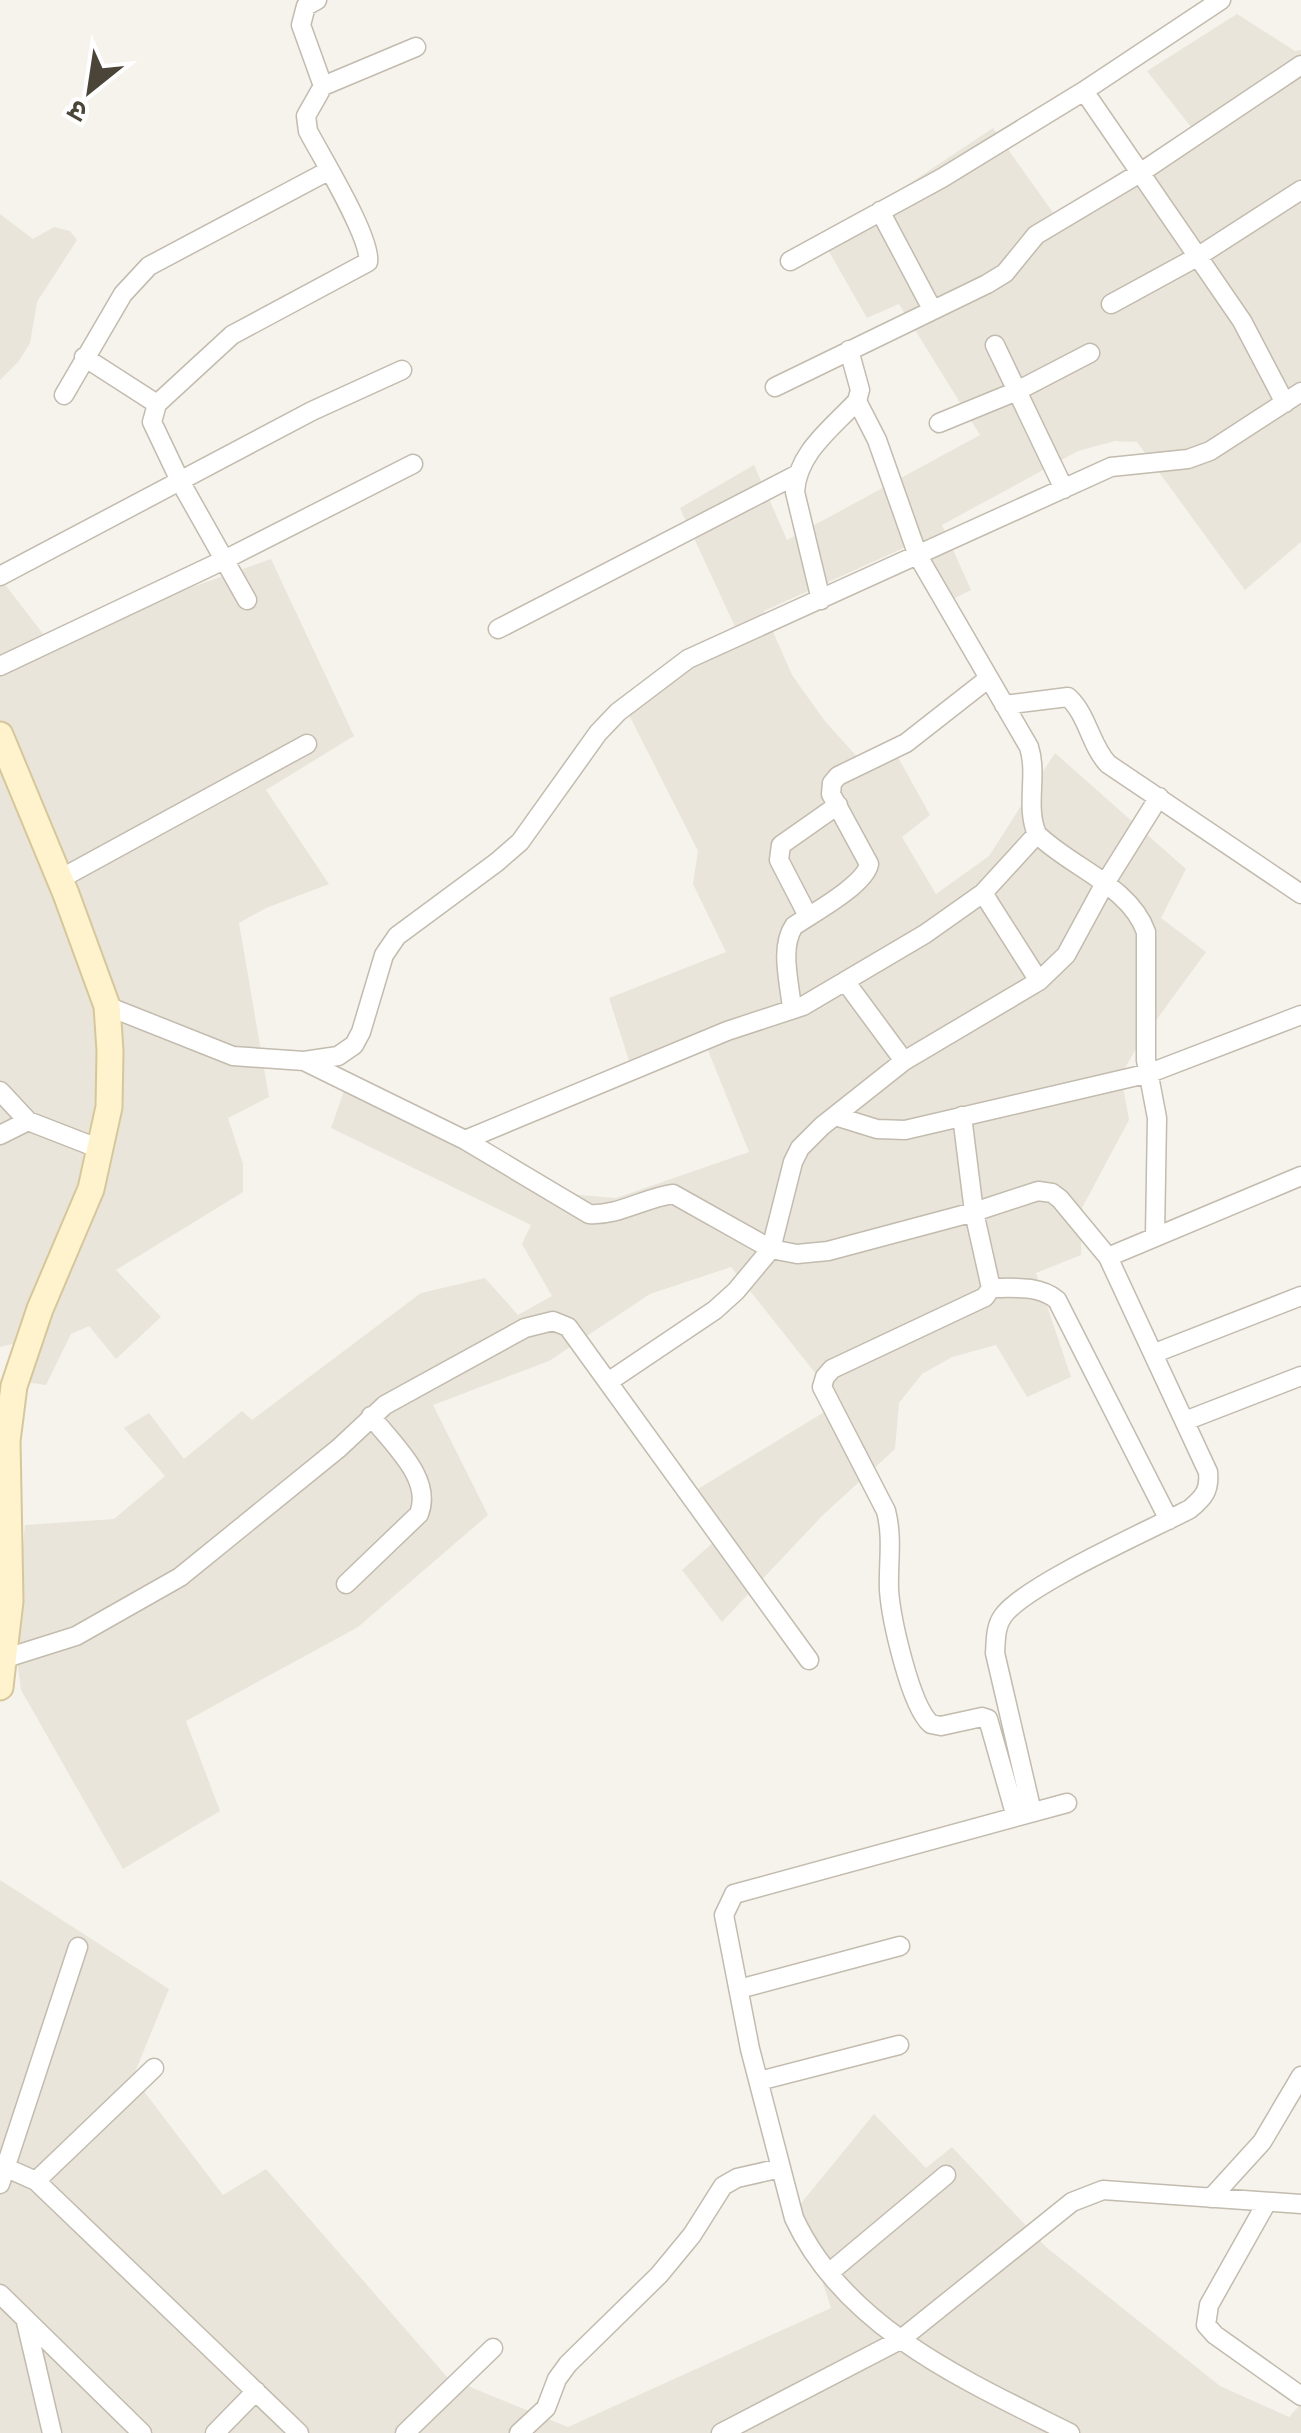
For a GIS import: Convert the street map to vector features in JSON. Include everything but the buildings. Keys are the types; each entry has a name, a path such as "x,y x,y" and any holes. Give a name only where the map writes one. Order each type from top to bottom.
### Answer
{"street":[{"path":"317,0 306,6 301,25 323,86"},
{"path":"790,261 942,178 1084,91 1221,0"},
{"path":"248,600 180,483 152,422 157,404 232,335 368,262 369,253 360,231 308,131 306,116 323,86 416,48"},
{"path":"775,387 1005,273 1036,234 1140,173 1301,65"},
{"path":"1084,91 1242,321 1285,403"},
{"path":"64,394 123,294 149,266 328,171"},
{"path":"1111,304 1198,257 1301,190"},
{"path":"880,212 932,309"},
{"path":"995,345 1064,489"},
{"path":"822,600 795,492 796,475 805,457 857,401 860,390 849,350"},
{"path":"939,422 1016,391 1090,353"},
{"path":"84,356 157,404"},
{"path":"0,576 312,411 402,370"},
{"path":"108,1006 232,1056 304,1061 338,1056 354,1045 362,1032 384,954 396,936 520,842 598,733 618,712 688,659 1111,468 1188,458 1210,451 1301,392"},
{"path":"857,401 877,440 918,556 1032,758 1032,823 1037,834 1127,901 1142,918 1146,932 1145,1051 1157,1118 1155,1235"},
{"path":"0,666 414,464"},
{"path":"498,629 796,475"},
{"path":"792,1010 788,934 867,872 868,856 831,794 832,783 838,776 906,743 989,678"},
{"path":"1004,704 1068,697 1078,706 1100,755 1301,894"},
{"path":"0,735 108,1006 110,1107 91,1190 40,1309 14,1386 8,1441 10,1601 0,1687"},
{"path":"60,879 307,744"},
{"path":"608,1382 716,1310 771,1249 800,1148 904,1061 1040,981 1066,955 1159,797"},
{"path":"808,916 778,851 838,805"},
{"path":"464,1140 727,1031 792,1010 925,934 983,893 1037,834"},
{"path":"983,893 1040,981"},
{"path":"846,981 904,1061"},
{"path":"835,1116 891,1131 962,1116 1150,1073 1301,1015"},
{"path":"304,1061 464,1140 589,1214 604,1215 673,1194 771,1249 797,1254 828,1251 1038,1191 1052,1193 1108,1257 1156,1353 1210,1484 1205,1496 1190,1510 1040,1587 1016,1602 997,1627 995,1654 1024,1814"},
{"path":"0,1091 28,1121 100,1149"},
{"path":"962,1116 974,1212 990,1288 984,1297 832,1370 822,1387 886,1511 891,1530 889,1594 914,1702 931,1724 941,1726 988,1718 1024,1814"},
{"path":"0,1135 28,1121"},
{"path":"1108,1257 1301,1176"},
{"path":"990,1288 1034,1289 1048,1292 1057,1300 1169,1520"},
{"path":"1156,1353 1301,1296"},
{"path":"3,1659 76,1636 180,1577 385,1405 525,1328 553,1320 568,1327 809,1660"},
{"path":"1185,1422 1301,1376"},
{"path":"346,1584 419,1514 424,1500 422,1484 372,1416"},
{"path":"1067,1803 734,1894 724,1914 758,2082 802,2236 867,2315 900,2340 1070,2433"},
{"path":"738,1988 900,1946"},
{"path":"78,1947 2,2171 36,2180 300,2433"},
{"path":"758,2082 898,2045"},
{"path":"36,2180 154,2068"},
{"path":"1211,2198 1262,2142 1301,2076"},
{"path":"519,2433 546,2408 557,2379 568,2364 659,2275 723,2186 736,2178 781,2168"},
{"path":"830,2272 946,2175"},
{"path":"721,2433 900,2340 1072,2202 1088,2194 1103,2190 1301,2204"},
{"path":"1267,2202 1209,2305 1206,2325 1301,2396"},
{"path":"1,2298 142,2433"},
{"path":"26,2321 52,2433"},
{"path":"405,2433 494,2348"},
{"path":"215,2433 256,2391"}],"shaded area":[{"path":"1237,14 1295,51 1301,50 1301,542 1245,590 1137,442 1115,441 1078,451 942,525 971,590 947,602 917,542 764,611 792,675 824,720 860,760 894,750 930,815 902,837 936,894 989,856 1055,753 1186,869 1161,918 1206,952 1138,1045 1121,1075 1129,1120 1082,1208 1081,1255 1036,1273 1071,1377 1027,1397 996,1345 952,1357 922,1374 899,1403 895,1449 823,1515 722,1622 682,1570 716,1540 688,1495 839,1403 731,1267 650,1294 549,1361 433,1405 488,1515 358,1627 186,1721 220,1811 123,1869 21,1690 14,1638 25,1525 114,1519 165,1476 124,1428 149,1413 184,1459 242,1411 252,1420 421,1293 485,1278 518,1315 552,1296 522,1244 531,1225 331,1128 344,1091 579,1195 616,1198 749,1152 703,1038 631,1067 609,998 726,952 693,884 698,851 622,701 737,631 680,508 754,465 787,540 980,435 899,304 867,318 823,241 993,128 1054,214 1191,127 1147,71"},
{"path":"0,214 33,239 54,227 70,231 77,240 37,302 30,343 0,380"},
{"path":"271,559 354,736 266,790 329,884 266,908 239,923 269,1097 228,1118 243,1164 243,1192 116,1270 161,1317 116,1359 89,1326 71,1334 46,1385 24,1382 25,1341 0,1347 0,578 47,639"},
{"path":"0,1880 169,1989 133,2077 223,2195 266,2169 448,2378 568,2427 831,2308 798,2207 874,2114 926,2168 952,2147 1046,2247 1220,2386 1289,2417 1301,2404 1301,2433 0,2433"}]}
